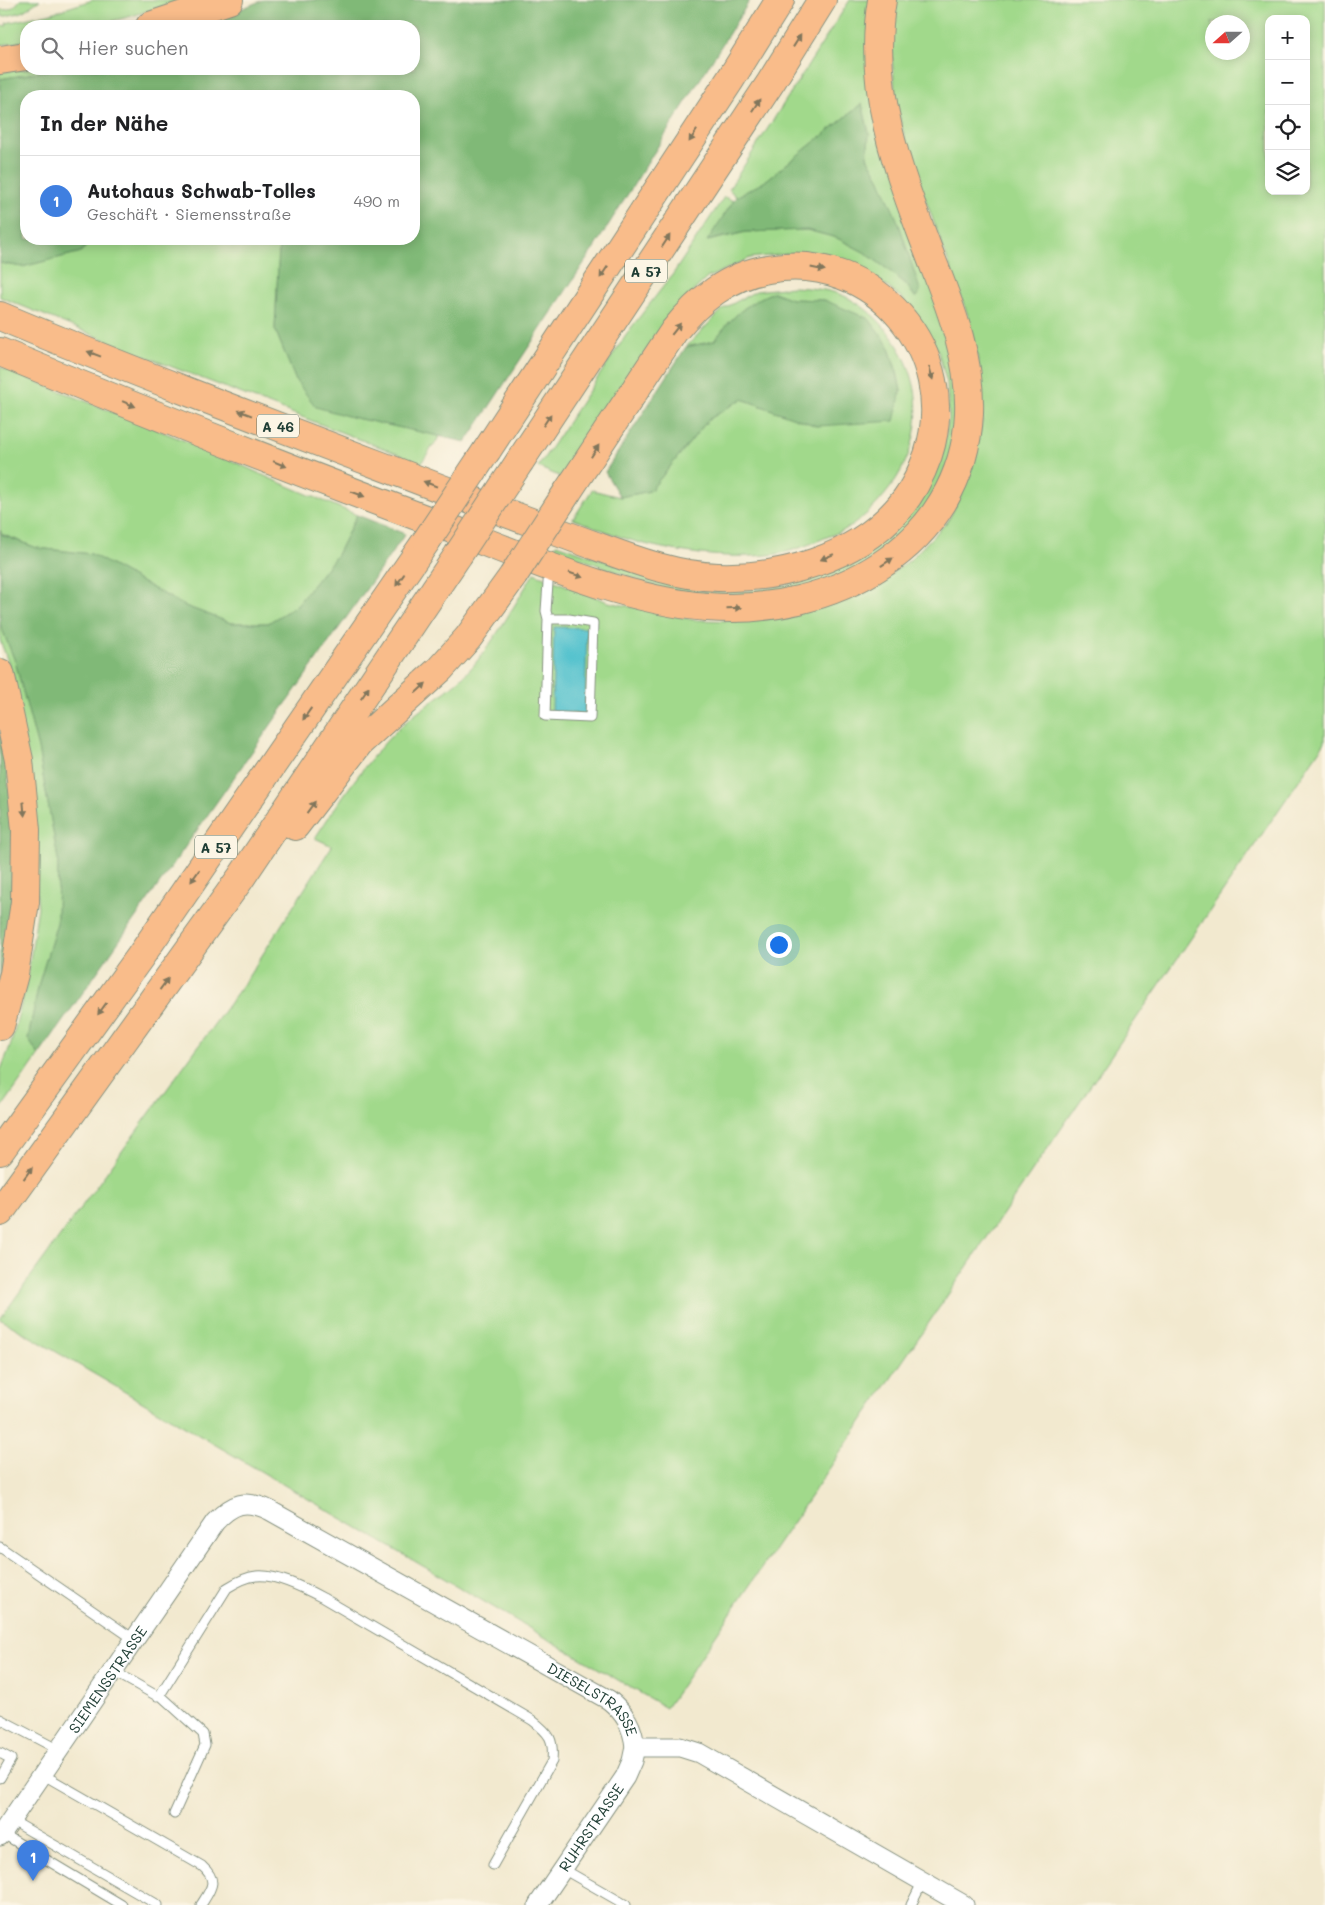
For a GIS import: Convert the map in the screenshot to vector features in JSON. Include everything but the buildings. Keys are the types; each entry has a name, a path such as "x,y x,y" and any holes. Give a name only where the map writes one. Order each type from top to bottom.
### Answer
{"highway":[{"path":"168,20 229,0"},
{"name":"A 57","path":"0,1151 140,957 427,540 730,80 780,0"},
{"name":"A 57","path":"0,1212 240,879 771,82 822,0"},
{"path":"0,352 312,477 549,566 632,593 671,602 730,609 784,604 832,591 857,580 900,553 921,533 937,512 951,488 960,464 966,439 969,411 964,356 956,325 905,189 893,152 884,114 879,78 878,43 882,0"},
{"path":"0,60 20,57"},
{"name":"A 46","path":"0,316 326,445 629,558 659,568 716,577 770,574 815,562 857,543 876,530 896,512 912,490 924,466 932,442 936,419 935,392 930,370 922,349 911,329 879,295 859,282 838,273 812,267 791,266 768,269 745,275 710,294 692,309 674,331 568,491 513,576 468,638 440,669 360,743 300,821 240,879"},
{"path":"0,673 19,760 26,830 25,902 14,974 0,1026"}],"street":[{"name":"DIESELSTRASSE","path":"215,1522 224,1512 236,1505 246,1503 258,1505 269,1510 609,1700 620,1709 628,1722 634,1734 635,1747 680,1747 699,1753 964,1905"},
{"name":"SIEMENSSTRASSE","path":"3,1830 215,1522"},
{"name":"RUHRSTRASSE","path":"538,1905 625,1777 632,1761 635,1747"}],"lane":[{"path":"548,619 569,619 592,623 590,718 545,716 548,619 546,611 549,566"},
{"path":"0,1546 135,1640"},
{"path":"160,1695 227,1588 237,1581 255,1576 267,1576 301,1587 323,1598 524,1715 545,1730 554,1745 552,1761 493,1865"},
{"path":"113,1671 157,1696 160,1695 203,1734 205,1744 174,1814"},
{"path":"0,1719 59,1750"},
{"path":"0,1753 11,1759 0,1778"},
{"path":"42,1774 202,1866 210,1873 212,1887 201,1905"},
{"path":"3,1830 122,1905"},
{"path":"3,1830 158,1905"},
{"path":"563,1869 626,1905"},
{"path":"911,1905 923,1881"}],"green space":[{"path":"20,0 40,0 22,12 3,17 0,10 11,8"},
{"path":"93,0 182,0 116,20 20,20 48,14"},
{"path":"263,0 750,0 592,251 466,442 351,417 316,407 296,381 275,329 279,247 277,245 420,245 420,90 20,90 20,245 87,245 81,252 22,267 0,263 0,79 23,75 420,75 420,20 214,20"},
{"path":"850,0 870,0 958,385 951,461 917,523 861,568 791,593 683,596 554,549 557,544 653,578 701,591 742,592 783,586 822,574 856,559 887,538 942,455 949,418 947,383 938,351 923,324 902,298 874,277 842,261 797,253 750,258 707,278 673,311 561,477 538,467 631,328 673,274 724,197 734,201 708,241 746,232 807,230 837,238 864,252 886,268 906,284 915,297 880,180 867,157 869,133 862,104 764,182 736,197 729,189"},
{"path":"896,0 1325,0 1325,742 666,1708 0,1319 245,982 332,846 315,838 344,795 375,754 398,729 447,691 474,665 498,632 534,573 608,602 694,620 742,621 783,615 836,601 878,583 909,561 948,521 970,475 982,422 980,369 968,316 909,154 896,103 892,57"},
{"path":"20,20 20,42 0,45 0,25 7,26 6,23"},
{"path":"20,70 20,75 23,75 0,79 0,72"},
{"path":"862,104 869,133 867,157 880,180 899,224 920,290 916,298 906,284 886,268 864,252 837,238 807,230 746,232 707,241 736,197 764,182"},
{"path":"87,245 277,245 279,247 275,329 296,381 316,406 351,417 440,436 421,463 162,363 0,297 0,263 22,267 81,252"},
{"path":"792,287 829,291 857,303 876,318 887,330 909,368 916,394 916,419 912,444 903,467 889,489 871,509 847,529 809,544 781,553 751,556 718,556 653,546 629,540 573,519 592,490 620,497 650,491 708,420 742,399 817,426 901,391 888,345 824,300 792,299 773,292 740,312 714,341 686,347 723,309 756,291"},
{"path":"773,292 792,299 824,300 869,319 888,345 897,373 901,391 894,421 817,426 742,399 708,420 650,491 620,497 605,472 686,347 714,341 740,312"},
{"path":"0,367 213,452 357,515 337,555 296,606 268,623 231,623 185,606 91,554 37,548 2,534 0,530"},
{"path":"357,515 405,534 39,1055 28,1039 39,983 57,923 58,859 38,748 15,661 0,624 0,530 2,535 37,548 91,554 185,606 231,623 268,623 296,606 337,555"},
{"path":"0,624 15,661 38,748 58,859 57,923 39,983 28,1039 39,1055 0,1110 0,1072 11,1044 27,981 38,907 14,678 0,640"},
{"path":"0,733 12,815 13,877 11,908 0,978"}],"water":[{"path":"554,627 587,628 585,714 552,713"}],"place":[{"name":"Autohaus Schwab-Tolles","path":"33,1881"}]}
